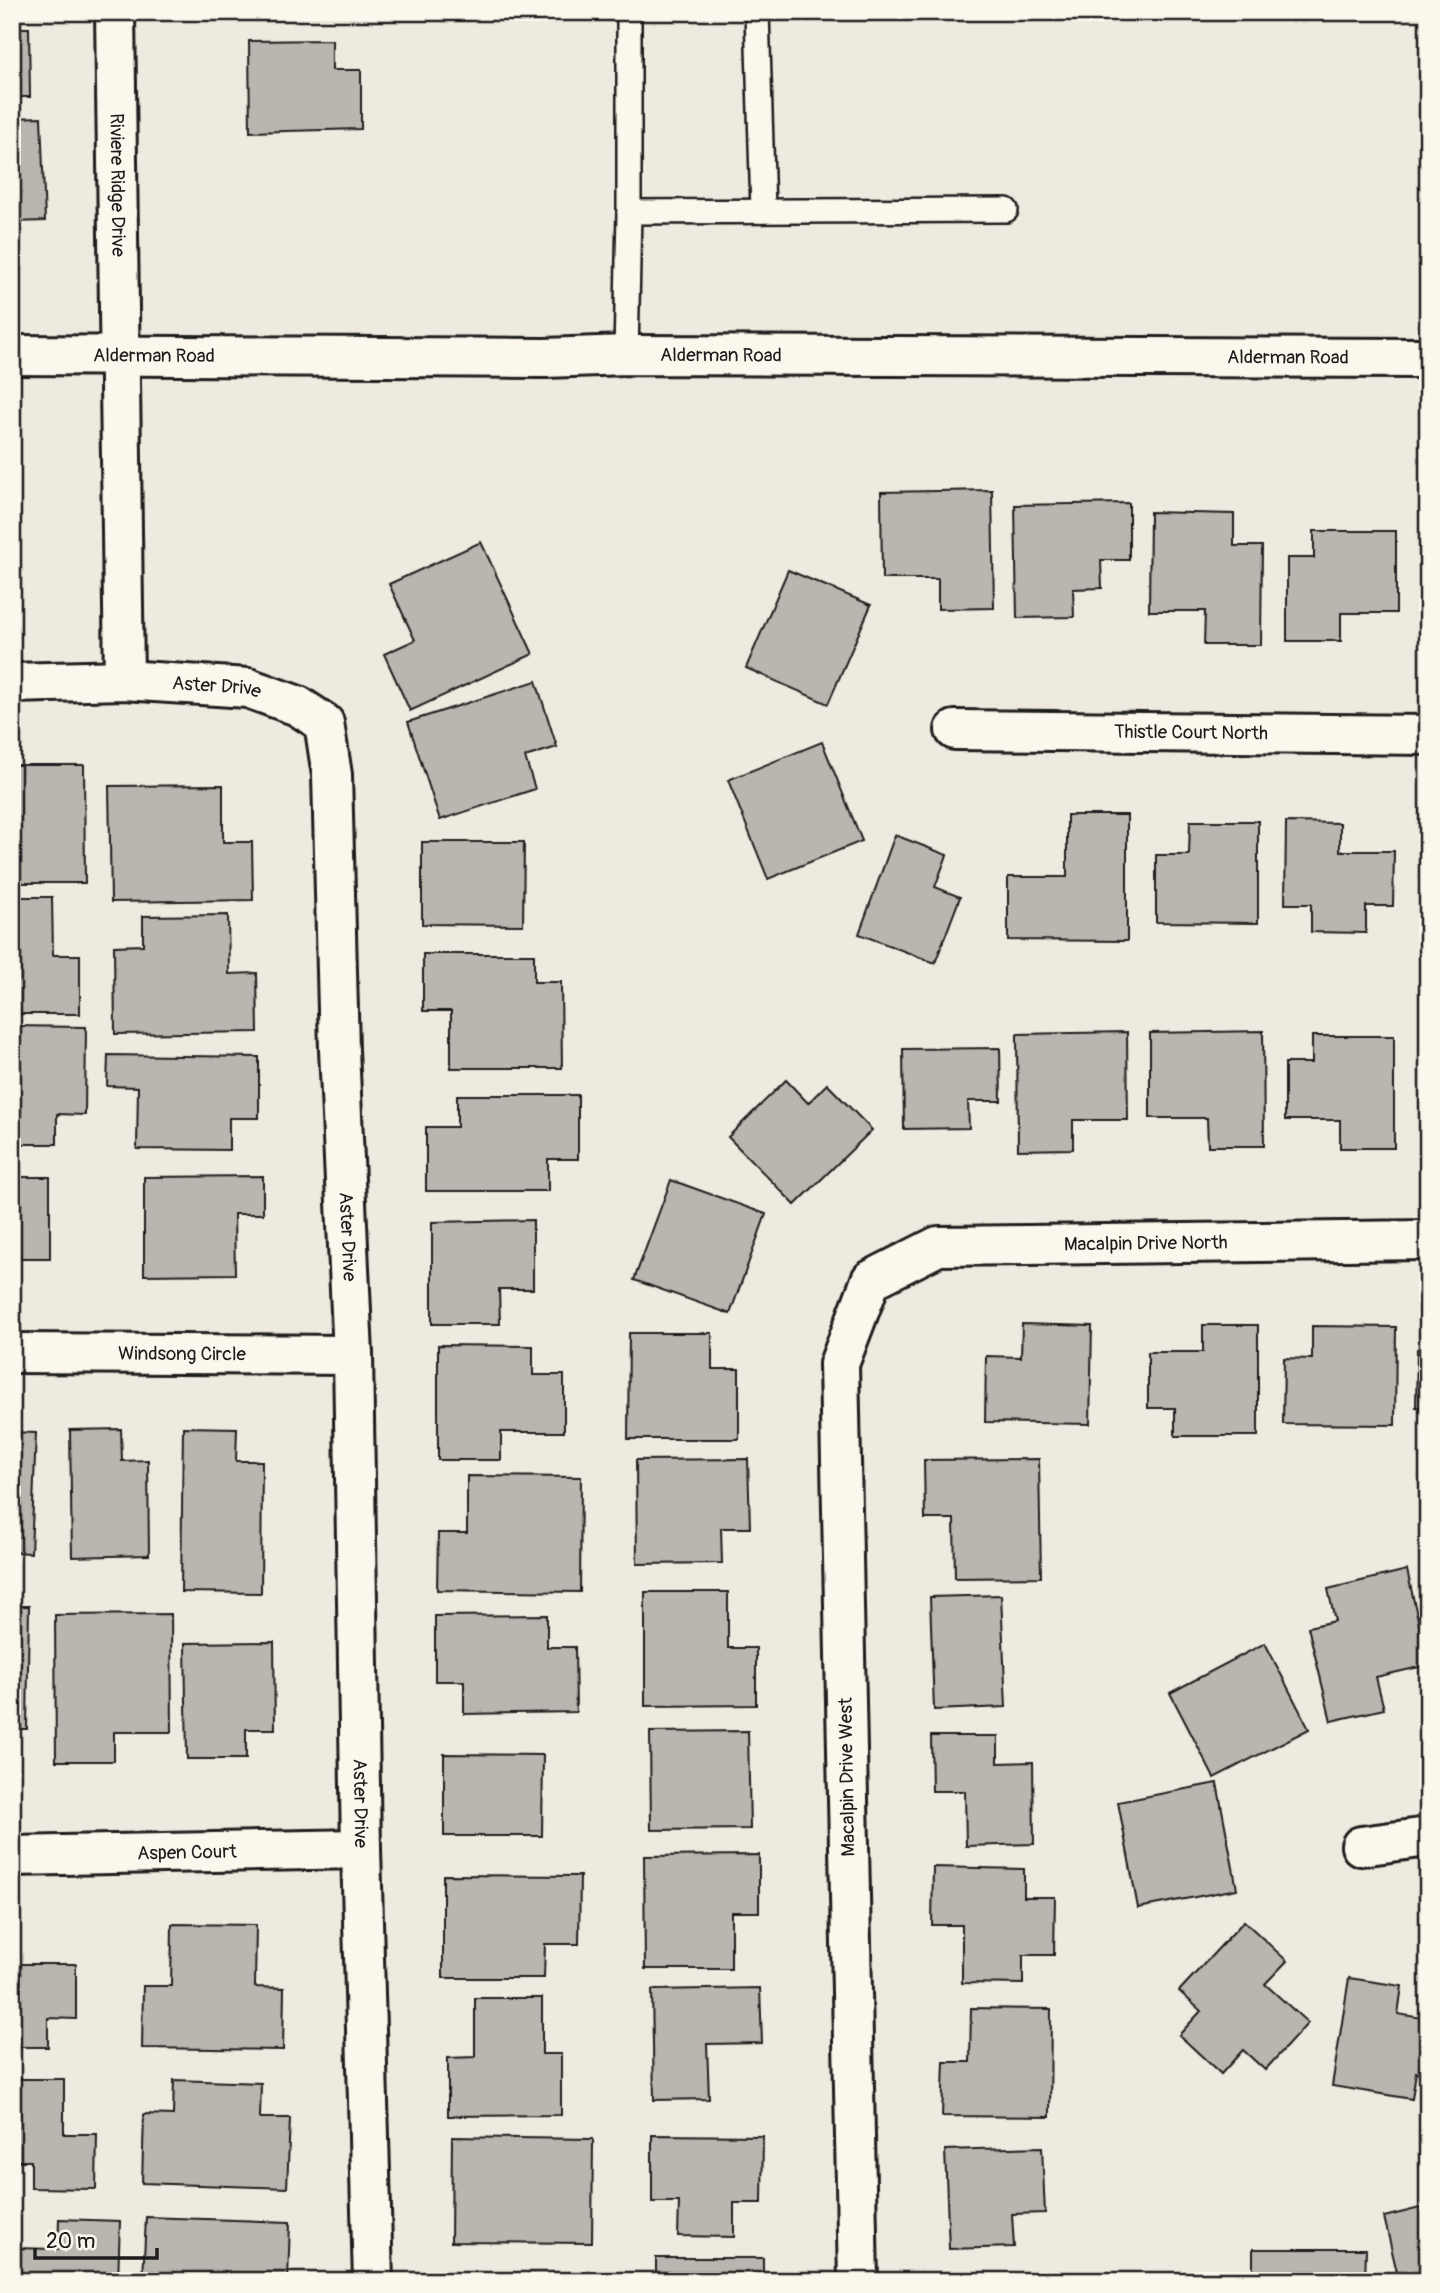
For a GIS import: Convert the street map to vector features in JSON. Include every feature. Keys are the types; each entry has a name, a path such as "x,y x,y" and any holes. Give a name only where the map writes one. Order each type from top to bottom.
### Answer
{"street":[{"name":"Riviere Ridge Drive","path":"114,12 121,357"},
{"name":"Alderman Road","path":"12,355 1428,358"},
{"path":"12,683 124,680 121,357"},
{"name":"Aster Drive","path":"124,680 248,688 298,706 324,723 332,775 339,1051 353,1355 361,1849 373,2281"},
{"name":"Thistle Court North","path":"955,730 1428,736"},
{"name":"Macalpin Drive North","path":"871,1280 938,1245 1428,1240"},
{"name":"Macalpin Drive West","path":"858,2281 839,1364 871,1280"},
{"name":"Windsong Circle","path":"12,1353 353,1355"},
{"path":"1361,1846 1428,1837"},
{"name":"Aspen Court","path":"12,1856 361,1849"}],"lane":[{"path":"626,355 629,12"},
{"path":"757,12 763,211"},
{"path":"629,212 1006,210"}],"building":[{"path":"12,28 29,28 30,97 12,97"},
{"path":"332,40 332,70 361,70 361,129 250,132 249,41"},
{"path":"41,117 45,221 12,222 12,118"},
{"path":"992,490 994,608 938,609 938,579 882,579 881,492"},
{"path":"1129,503 1129,560 1101,560 1102,588 1073,589 1074,617 1017,618 1015,505"},
{"path":"1150,512 1234,514 1234,546 1262,546 1261,645 1204,645 1205,611 1149,611"},
{"path":"1422,530 1428,530 1428,643 1423,643"},
{"path":"1314,531 1396,531 1396,613 1341,613 1341,641 1287,641 1287,558 1314,558"},
{"path":"481,542 533,654 410,711 384,654 415,640 389,584"},
{"path":"788,570 871,605 828,704 746,668"},
{"path":"536,681 557,747 525,757 535,789 440,820 408,722"},
{"path":"822,742 862,841 768,879 728,780"},
{"path":"12,765 84,765 85,883 12,883"},
{"path":"223,785 223,842 252,842 253,900 111,902 109,786"},
{"path":"1067,815 1127,815 1127,941 1008,940 1008,877 1067,877"},
{"path":"1190,821 1258,821 1258,923 1156,922 1156,855 1189,855"},
{"path":"1286,822 1340,823 1340,851 1394,851 1393,906 1366,906 1366,933 1311,932 1311,904 1285,904"},
{"path":"895,835 947,855 935,887 960,897 935,963 859,934"},
{"path":"422,842 524,842 523,925 422,924"},
{"path":"1421,849 1428,849 1428,933 1421,934"},
{"path":"12,897 52,897 53,955 80,955 80,1014 12,1014"},
{"path":"228,915 229,974 257,973 258,1032 115,1034 114,946 143,945 143,916"},
{"path":"423,954 534,954 534,982 561,982 562,1068 451,1068 451,1011 423,1011"},
{"path":"12,1026 86,1027 85,1115 57,1114 57,1144 12,1144"},
{"path":"1263,1031 1264,1146 1208,1146 1207,1118 1150,1118 1150,1033"},
{"path":"1127,1032 1128,1120 1073,1120 1073,1149 1018,1150 1017,1034"},
{"path":"1425,1035 1428,1035 1428,1119 1425,1119"},
{"path":"1312,1036 1394,1036 1394,1148 1340,1148 1340,1120 1285,1120 1285,1063 1312,1063"},
{"path":"1000,1048 1001,1101 968,1101 969,1128 904,1129 903,1049"},
{"path":"108,1055 259,1057 259,1118 229,1118 229,1150 137,1149 138,1087 107,1086"},
{"path":"786,1080 808,1103 827,1084 872,1130 795,1205 728,1137"},
{"path":"457,1095 578,1095 578,1159 548,1159 548,1191 426,1191 426,1127 457,1127"},
{"path":"263,1176 263,1214 234,1214 235,1274 144,1275 144,1177"},
{"path":"12,1177 50,1177 50,1258 12,1258"},
{"path":"671,1180 766,1214 730,1314 634,1280"},
{"path":"533,1220 533,1289 499,1289 500,1324 432,1324 432,1222"},
{"path":"1022,1324 1092,1326 1090,1424 985,1422 986,1356 1021,1357"},
{"path":"1203,1325 1258,1325 1258,1436 1175,1436 1175,1408 1148,1408 1148,1352 1203,1352"},
{"path":"1312,1326 1396,1327 1395,1425 1283,1424 1284,1358 1312,1359"},
{"path":"629,1333 712,1333 712,1369 739,1369 739,1439 628,1439"},
{"path":"438,1345 533,1346 533,1375 564,1375 564,1432 501,1432 501,1460 438,1460"},
{"path":"1417,1349 1428,1349 1428,1408 1416,1407"},
{"path":"183,1427 237,1428 236,1461 262,1461 261,1593 181,1592"},
{"path":"121,1429 122,1461 148,1460 149,1555 72,1557 70,1430"},
{"path":"12,1432 36,1433 31,1553 12,1552"},
{"path":"748,1459 750,1528 721,1528 722,1563 637,1564 636,1460"},
{"path":"1039,1459 1041,1577 955,1578 954,1519 925,1519 924,1460"},
{"path":"467,1476 581,1477 580,1592 437,1590 438,1533 467,1533"},
{"path":"1407,1570 1428,1665 1376,1677 1384,1709 1331,1721 1308,1627 1335,1621 1328,1589"},
{"path":"645,1592 728,1592 728,1648 756,1648 756,1705 645,1706"},
{"path":"1001,1595 1006,1707 934,1710 930,1597"},
{"path":"12,1606 29,1606 27,1729 12,1729"},
{"path":"171,1614 172,1732 114,1732 114,1761 56,1761 55,1615"},
{"path":"547,1615 547,1647 575,1647 576,1712 464,1714 464,1681 435,1681 435,1616"},
{"path":"274,1642 275,1729 246,1729 246,1759 187,1759 185,1643"},
{"path":"1265,1643 1309,1729 1214,1778 1170,1693"},
{"path":"748,1731 750,1829 651,1830 650,1732"},
{"path":"931,1736 998,1736 998,1763 1033,1762 1034,1844 966,1846 965,1791 932,1791"},
{"path":"444,1754 543,1755 542,1836 444,1836"},
{"path":"1217,1783 1237,1889 1138,1908 1118,1802"},
{"path":"759,1855 759,1912 731,1912 731,1969 645,1969 644,1856"},
{"path":"933,1867 1024,1869 1024,1897 1055,1897 1054,1955 1023,1955 1023,1984 962,1983 962,1925 932,1925"},
{"path":"443,1875 580,1876 579,1944 545,1944 544,1978 443,1978"},
{"path":"1244,1921 1287,1961 1265,1984 1308,2023 1265,2070 1243,2050 1221,2074 1179,2035 1201,2011 1179,1991"},
{"path":"172,1924 256,1925 255,1987 284,1988 283,2050 142,2048 143,1986 171,1986"},
{"path":"12,1937 18,1937 18,1964 76,1964 76,2019 48,2018 48,2047 12,2047"},
{"path":"1349,1978 1402,1986 1398,2014 1428,2019 1428,2074 1416,2072 1412,2099 1332,2086"},
{"path":"760,1988 762,2043 707,2044 709,2099 654,2100 652,1990"},
{"path":"475,1998 542,1998 542,2054 561,2054 561,2115 448,2116 448,2058 475,2057"},
{"path":"971,2008 1051,2009 1050,2117 942,2116 944,2062 970,2062"},
{"path":"12,2079 64,2079 64,2134 97,2134 96,2189 31,2188 31,2161 12,2161"},
{"path":"174,2080 261,2083 260,2118 290,2118 287,2188 142,2183 144,2114 173,2115"},
{"path":"652,2135 763,2136 762,2203 734,2203 734,2237 678,2236 679,2202 652,2202"},
{"path":"452,2137 593,2139 592,2243 451,2242"},
{"path":"1042,2147 1045,2213 1012,2214 1014,2247 949,2249 945,2150"},
{"path":"1428,2206 1428,2281 1399,2281 1384,2217"},
{"path":"146,2217 290,2222 288,2281 172,2281 143,2278"},
{"path":"59,2219 120,2221 118,2281 12,2281 12,2248 58,2249"},
{"path":"1253,2249 1366,2249 1365,2281 1253,2281"},
{"path":"656,2258 763,2258 763,2281 656,2281"},
{"path":"458,2275 558,2275 558,2281 458,2281"},
{"path":"1112,2278 1229,2279 1229,2281 1112,2281"}]}
